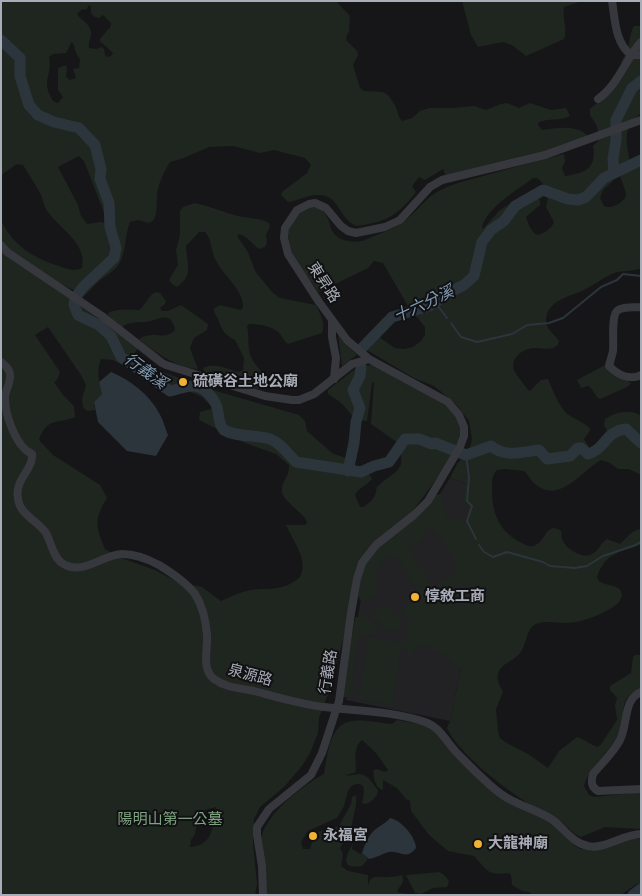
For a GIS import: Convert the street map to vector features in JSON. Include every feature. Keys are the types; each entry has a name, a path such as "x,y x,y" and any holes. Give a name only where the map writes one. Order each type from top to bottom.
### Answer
{"street":[{"path":"612,1 619,40 625,51 641,55"},
{"path":"598,99 609,90 631,54 641,42"},
{"name":"東昇路","path":"334,379 336,358 332,337 332,321 288,254 284,238 285,228 297,210 308,204 321,205 326,208 341,226 348,231 356,233 386,227 400,220 430,187 442,180 545,155 641,120"},
{"path":"1,245 6,252 102,316 162,363 281,400 299,400 319,391 352,364 369,359"},
{"path":"641,307 618,310 616,313 613,330 614,349 609,366 614,371 628,378 641,375"},
{"path":"332,321 347,340 369,359"},
{"name":"行義路","path":"263,895 262,866 257,834 258,827 269,809 295,789 313,771 322,754 335,708 339,701 357,579 362,563 376,545 414,515 428,500 460,447 464,436 464,427 459,415 448,402 369,359"},
{"name":"泉源路","path":"1,362 9,370 10,375 5,398 11,426 26,452 32,454 31,463 18,488 20,505 23,510 37,521 46,533 62,564 84,567 122,554 146,558 187,586 196,596 201,608 207,634 206,667 215,679 228,686 291,700 425,722 436,727 457,753 501,794 518,805 552,820 578,843 590,847 634,834 641,834"},
{"path":"641,692 635,695 629,702 625,728 619,742 593,774 592,780 592,785 598,791 641,789"}],"shaded area":[{"path":"111,372 138,388 155,406 160,415 168,435 156,456 127,451 98,422 94,402 102,394 99,382"},
{"name":"惇敘工商","path":"450,478 484,490 461,669 450,721 346,700 365,570 431,508"},
{"path":"390,818 407,829 416,848 409,854 389,852 369,859 362,853 367,841 373,832"}],"green space":[{"path":"1,1 336,1 350,16 349,32 346,40 357,51 358,55 353,65 360,88 364,91 383,92 388,95 402,121 412,118 420,111 429,108 474,106 486,110 507,103 519,108 530,103 551,110 566,108 570,116 538,123 542,130 572,128 588,136 551,150 446,176 443,169 425,180 419,177 412,186 416,192 398,212 384,220 357,226 351,223 335,203 326,196 311,196 288,202 281,195 282,192 307,173 311,165 305,158 274,150 260,153 233,146 209,147 170,162 159,187 154,220 149,223 138,220 130,222 123,255 119,264 85,295 53,279 5,246 1,240 1,220 5,229 17,243 33,255 68,269 77,270 82,268 83,258 76,242 45,207 42,196 23,165 17,164 1,175","holes":["89,5 91,13 95,17 99,18 103,15 111,23 111,26 100,39 113,53 111,56 105,55 104,49 101,47 97,49 89,48 91,31 89,26 77,14 81,10 87,9","71,43 73,43 80,59 79,68 73,69 76,78 70,80 66,77 66,65 58,68 58,90 63,97 58,103 53,101 47,88 49,57 53,54 66,53","79,156 84,161 107,223 87,224 81,216 78,205 58,167"]},
{"path":"462,1 579,2 564,7 564,39 526,56 512,45 503,42 478,47 471,35"},
{"path":"634,26 641,26 641,113 630,125 627,142 630,163 641,161 641,268 614,273 584,290 555,303 548,313 546,322 548,328 559,341 558,345 550,349 530,348 518,354 513,366 517,375 530,391 541,380 548,379 564,411 587,425 590,429 584,439 591,450 595,450 610,439 604,425 605,419 622,412 640,415 641,475 629,469 618,469 610,463 601,460 569,484 561,489 552,491 543,489 534,483 524,471 497,470 493,476 492,483 493,505 498,521 514,539 528,546 536,545 547,532 555,528 562,533 563,542 569,549 586,556 595,552 607,539 620,544 632,533 641,529 641,545 613,555 603,564 597,578 600,582 620,589 622,595 619,602 602,613 580,621 567,623 543,622 536,624 530,629 520,653 504,665 498,674 498,681 503,692 496,709 500,738 548,768 559,751 577,737 598,747 602,743 617,720 615,705 617,698 610,690 610,686 631,673 633,657 641,655 641,688 632,693 624,704 622,727 619,734 595,766 584,786 589,795 594,797 641,792 641,829 605,827 581,837 560,821 532,806 497,781 473,760 453,738 447,728 461,669 453,668 454,663 443,654 432,648 422,646 416,648 411,656 407,658 408,652 401,647 392,705 358,699 369,637 402,643 408,639 407,619 401,609 421,596 400,561 390,555 381,562 377,570 378,590 371,598 361,601 358,596 363,567 383,543 437,494 442,495 444,499 443,509 447,511 445,518 468,522 471,508 465,507 466,503 462,502 467,484 450,478 457,464 469,450 472,440 469,421 456,404 434,386 414,378 367,350 366,348 379,337 395,348 404,349 413,347 425,335 425,327 408,306 383,263 374,261 368,268 319,292 293,254 288,233 291,223 299,214 307,209 318,208 322,210 332,230 339,238 353,242 363,241 398,225 431,196 460,182 564,154 565,162 562,168 565,176 584,171 591,165 594,154 593,146 599,140 597,126 590,115 590,109 617,85 621,76 621,63 627,52","holes":["619,173 626,193 625,198 616,205 604,206 600,198 603,190 613,181 611,177","533,178 537,178 548,191 546,207 554,222 550,228 542,233 537,235 533,231 526,217 540,205 540,201 532,190 500,210 483,229 482,226 486,218 504,199","428,526 432,528 458,565 453,576 433,588 409,549 424,536 425,529"]},
{"path":"195,203 243,217 260,219 269,223 265,247 259,249 245,236 239,234 237,236 248,252 255,271 272,292 280,298 316,305 322,319 322,333 288,344 277,331 270,327 253,324 247,326 251,357 266,381 266,385 263,388 258,389 206,374 203,368 217,366 239,372 243,370 244,358 235,340 223,330 214,309 219,305 241,310 243,302 238,290 215,260 208,235 205,232 199,232 186,246 188,274 186,278 177,287 169,280 178,265 176,250 180,235 180,211 183,207"},
{"name":"陽明山第一公墓","path":"1,250 138,348 134,354 160,371 216,391 299,415 305,421 307,431 332,453 345,458 370,475 372,479 355,495 360,507 369,503 377,487 399,469 401,465 401,452 398,443 371,424 374,382 372,383 367,421 354,417 340,402 328,394 328,390 359,366 374,365 448,406 457,417 462,429 463,438 452,458 412,512 359,565 343,640 328,694 319,718 318,733 310,753 302,766 284,787 260,807 254,819 253,843 257,884 255,895 1,895","holes":["48,327 86,385 82,399 83,407 87,411 95,410 94,402 102,394 98,372 101,359 113,360 148,378 166,392 178,394 191,392 202,397 211,406 211,409 200,412 199,420 245,443 276,454 289,465 282,492 284,497 307,522 305,525 286,525 296,544 303,564 300,577 292,583 279,588 251,590 221,601 202,587 177,582 155,570 121,558 105,549 97,524 100,512 107,498 100,485 53,455 39,440 49,424 75,417 74,406 54,382 57,380 60,372 35,335","216,807 213,828 208,839 198,846 190,847 191,840 195,834 198,816 205,810"]},
{"path":"156,292 160,293 166,301 160,308 162,311 168,311 181,305 208,324 207,330 194,338 190,348 198,369 183,366 167,358 151,349 139,339 150,335 167,335 171,333 175,330 170,319 163,318 130,323 122,327 108,315 109,312 116,310 139,310 151,295"},
{"path":"338,334 357,355 342,366"},
{"path":"605,365 631,383 627,387 600,399 588,386 581,388 577,380"},
{"path":"384,604 400,620 401,624 395,630 387,631 374,617 376,609"},
{"path":"365,614 376,627 377,633 358,638 350,695 342,697 355,618"},
{"path":"359,720 392,724 397,720 425,725 435,731 485,783 551,823 575,846 581,849 589,850 628,839 641,839 641,895 631,895 638,889 638,883 621,895 533,895 512,885 509,873 492,873 485,869 474,856 448,851 429,835 411,811 410,801 397,788 383,780 383,789 378,787 373,771 376,769 385,772 388,770 376,753 362,740 356,750 356,771 345,775 364,775 370,779 378,790 377,795 369,803 364,804 362,803 364,788 362,785 356,784 351,786 344,806 337,818 308,831 301,842 303,849 310,849 312,842 320,838 318,832 339,826 351,804 352,797 356,795 351,829 340,848 343,854 341,866 348,871 368,875 368,886 373,878 402,875 403,882 397,891 405,895 267,895 261,840 269,821 296,793 324,774 330,744 333,736 342,725"},
{"path":"353,843 352,849 360,854 362,853 368,859 362,866 355,867 347,864 348,853"},
{"path":"439,872 448,880 447,887 433,888 421,894 415,893 406,875"}],"waterway":[{"name":"行義溪","path":"1,40 20,58 20,76 29,105 38,115 54,122 79,128 95,145 101,169 100,179 109,203 110,227 116,248 114,258 83,287 75,298 74,305 78,315 99,325 111,336 121,357 170,391 190,386 206,391 215,403 220,424 224,430 234,434 270,439 281,446 296,462 361,472 389,462 405,439 419,439 432,444 435,443 466,455 491,446 508,453 539,450 547,459 570,456 578,448 581,448 588,454 594,452 609,436 619,430 626,429 641,443"},
{"path":"614,172 616,120 632,88 641,81"},
{"name":"十六分溪","path":"363,347 392,317 429,306 464,285 474,276 482,242 491,230 504,221 515,206 543,190 568,199 578,200 586,197 604,178 641,160"},
{"path":"451,323 461,337 477,342 512,334 527,325 549,323 563,318 601,287 617,280 623,274 641,276"},
{"path":"435,302 447,318"},
{"name":"十六分溪","path":"348,471 360,408 353,390 360,376 361,367"},
{"path":"466,455 469,477 467,501 472,506 467,521 476,539"},
{"path":"479,545 484,552 493,557 507,552 543,562 550,566 575,568 587,566 603,556 641,542"},
{"path":"633,895 641,889"}],"place":[{"name":"硫磺谷土地公廟","path":"183,382"},
{"name":"惇敘工商","path":"415,597"},
{"name":"永福宮","path":"313,836"},
{"name":"大龍神廟","path":"478,844"}]}
